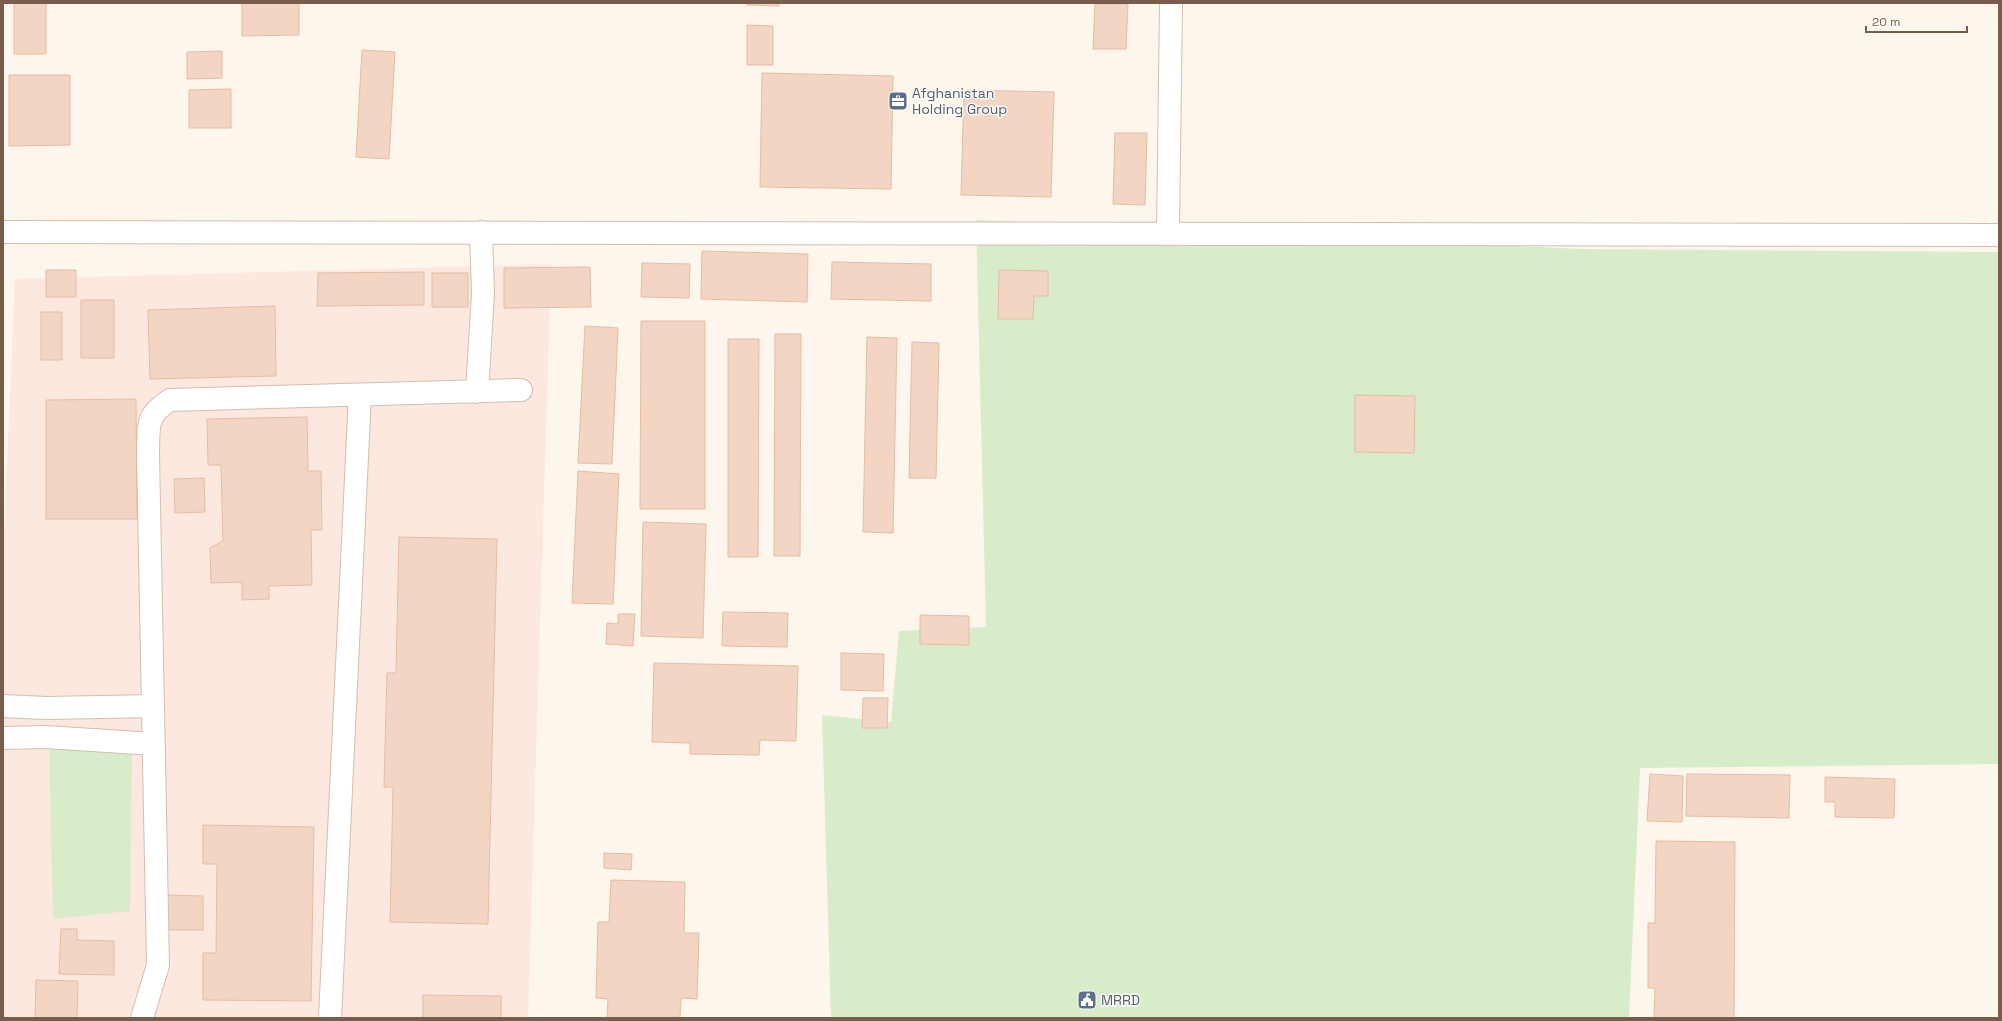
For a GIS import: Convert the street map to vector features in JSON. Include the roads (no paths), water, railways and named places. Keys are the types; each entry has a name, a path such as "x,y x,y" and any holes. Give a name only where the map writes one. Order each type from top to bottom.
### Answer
{"street":[{"path":"1168,232 1171,3"},
{"path":"3,232 1168,232 1999,235"},
{"path":"477,392 483,294 481,232"},
{"path":"142,1018 158,965 148,452 149,426 156,409 170,400 521,390"},
{"path":"330,1018 360,395"},
{"path":"3,706 46,708 153,706"},
{"path":"3,738 46,737 154,744"}],"place":[{"name":"Afghanistan Holding Group","path":"898,101"},
{"name":"MRRD","path":"1087,1000"}]}
